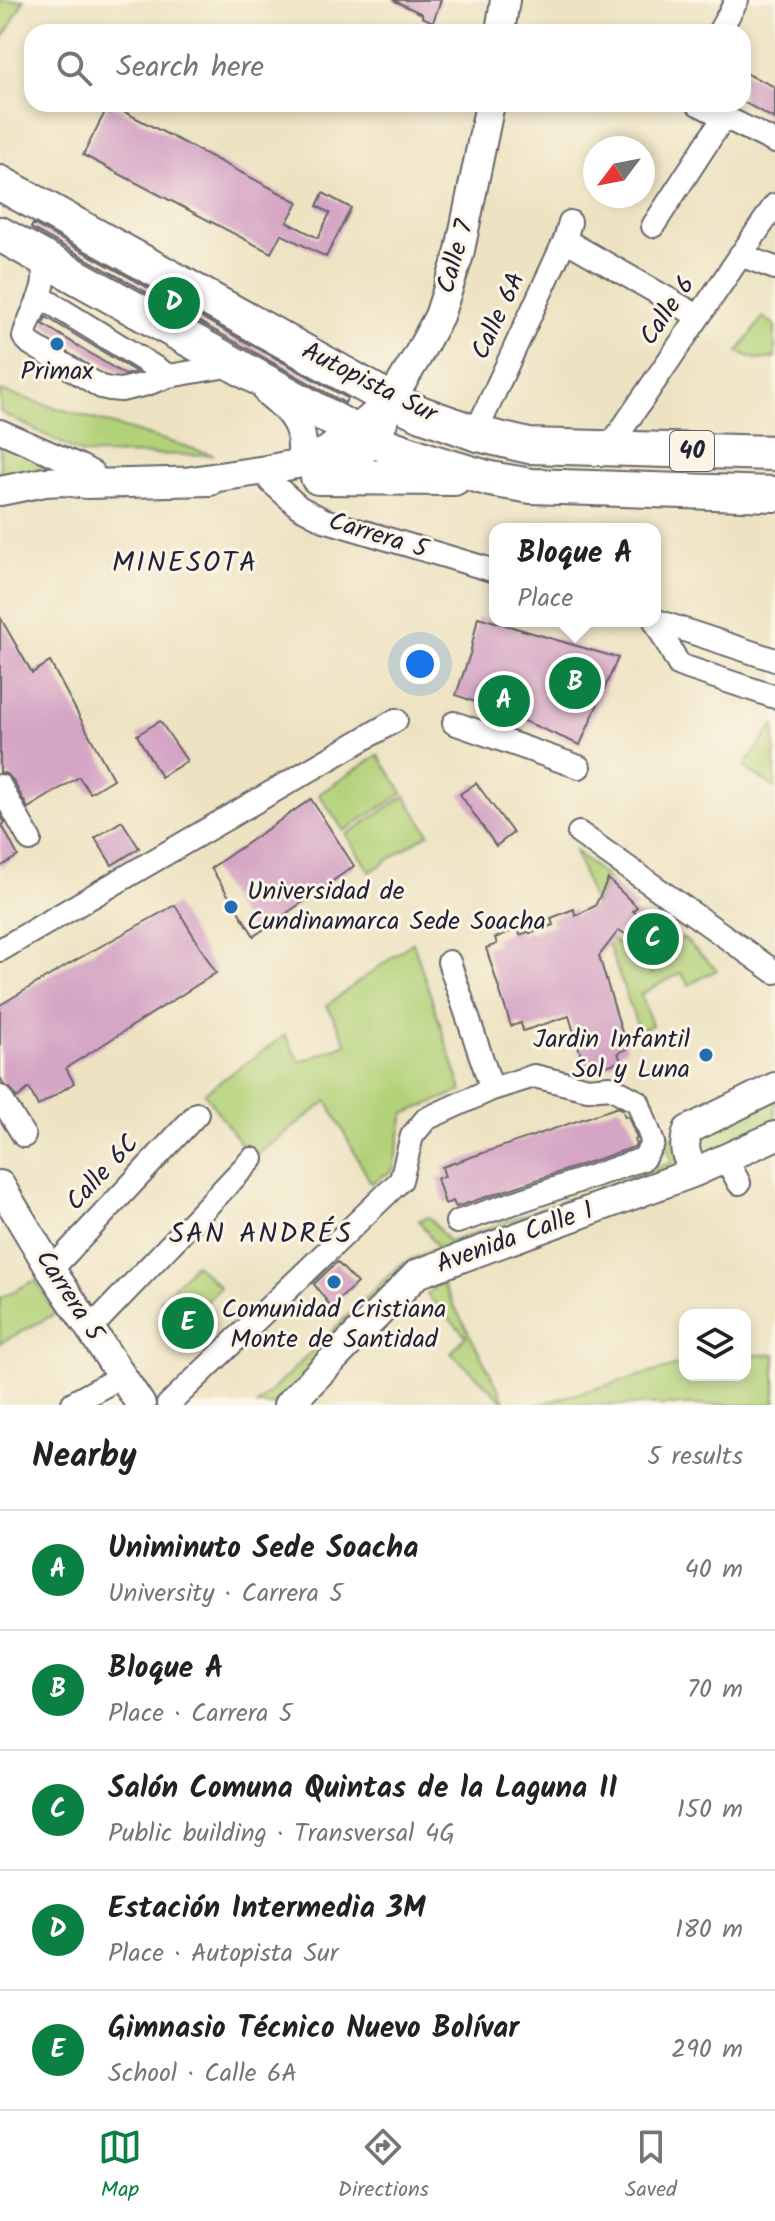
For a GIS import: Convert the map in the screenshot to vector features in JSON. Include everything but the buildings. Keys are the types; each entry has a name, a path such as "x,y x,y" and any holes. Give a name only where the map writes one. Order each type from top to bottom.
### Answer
{"highway":[{"name":"Autopista Sur","path":"0,183 391,400 478,434 529,446 775,453"},
{"name":"Autopista Sur","path":"0,234 364,435 433,462 490,479 556,489 775,494"},
{"path":"309,470 490,479"}],"main road":[{"path":"501,24 505,0"},
{"name":"Calle 7","path":"309,470 331,473 354,459 364,435 391,400 439,316 455,267 489,112"},
{"path":"233,365 281,402 295,419 309,470"},
{"path":"191,481 266,470 309,470"},
{"path":"0,491 64,481 271,482 309,470"},
{"path":"0,508 58,497 92,483"},
{"path":"695,1172 686,1156 684,1143 688,1130 775,1087"},
{"name":"Avenida Calle 1","path":"288,1405 417,1274 695,1172 732,1171 775,1136"},
{"name":"Carrera 5","path":"0,1185 51,1270 141,1405"}],"street":[{"path":"724,24 737,0"},
{"path":"714,112 775,142"},
{"path":"653,226 724,117"},
{"name":"Calle 6","path":"609,448 775,205"},
{"name":"Calle 6A","path":"478,434 482,419 568,231 698,316"},
{"path":"740,255 775,268"},
{"path":"40,256 46,271 41,297 24,337 101,387 121,390 169,376 233,365"},
{"path":"41,297 169,376"},
{"path":"0,431 93,473 92,483"},
{"name":"Carrera 5","path":"271,482 299,507 324,520 489,569"},
{"path":"661,623 775,660"},
{"path":"659,627 679,665 775,697"},
{"path":"0,950 396,720"},
{"path":"454,723 579,767"},
{"path":"0,786 30,840"},
{"path":"579,833 775,972"},
{"path":"449,962 492,1089"},
{"path":"168,1405 401,1180 412,1136 426,1119 492,1089 534,1076 588,1089 610,1087 638,1102 653,1143 643,1159 457,1222"},
{"path":"0,1097 24,1136"},
{"name":"Calle 6C","path":"51,1270 197,1114"},
{"path":"90,1329 252,1159"},
{"path":"73,1403 122,1376"}],"green space":[{"path":"0,0 24,0 0,44"},
{"path":"763,317 775,325 775,358 758,360 738,352"},
{"path":"0,391 214,455 83,454 0,412"},
{"path":"0,440 62,466 0,478"},
{"path":"775,726 775,788 744,767"},
{"path":"378,755 403,793 344,831 319,794"},
{"path":"405,796 429,833 370,872 346,835"},
{"path":"575,851 608,879 595,906 612,939 652,974 682,937 717,970 689,985 681,973 641,994 652,1025 639,1031"},
{"path":"413,942 462,1091 404,1114 393,1170 371,1183 327,1101 252,1159 204,1093 285,1035 300,1062 347,1044 327,1005"},
{"path":"775,1098 775,1123 707,1157 696,1148 701,1134"},
{"path":"662,1132 672,1137 681,1168 410,1271 277,1405 257,1405 399,1265 437,1248 419,1220 429,1217 449,1242 672,1162"},
{"path":"195,1264 220,1287 180,1329 161,1300"},
{"path":"35,1280 55,1314 0,1343 0,1298"},
{"path":"441,1281 506,1403 451,1353 466,1336 427,1295"},
{"path":"775,1354 775,1405 537,1405 679,1365 679,1381 751,1381 751,1356"}],"place":[{"name":"Estación Intermedia 3M","path":"174,303"},
{"name":"Primax","path":"57,344"},
{"name":"Bloque A","path":"575,683"},
{"name":"Uniminuto Sede Soacha","path":"504,701"},
{"name":"Universidad de Cundinamarca Sede Soacha","path":"231,907"},
{"name":"Salón Comuna Quintas de la Laguna II","path":"653,939"},
{"name":"Jardin Infantil Sol y Luna","path":"706,1055"},
{"name":"Comunidad Cristiana Monte de Santidad","path":"334,1282"},
{"name":"Gimnasio Técnico Nuevo Bolívar","path":"188,1323"}],"district":[{"name":"MINESOTA","path":"185,563"},
{"name":"SAN ANDRÉS","path":"261,1234"}]}
